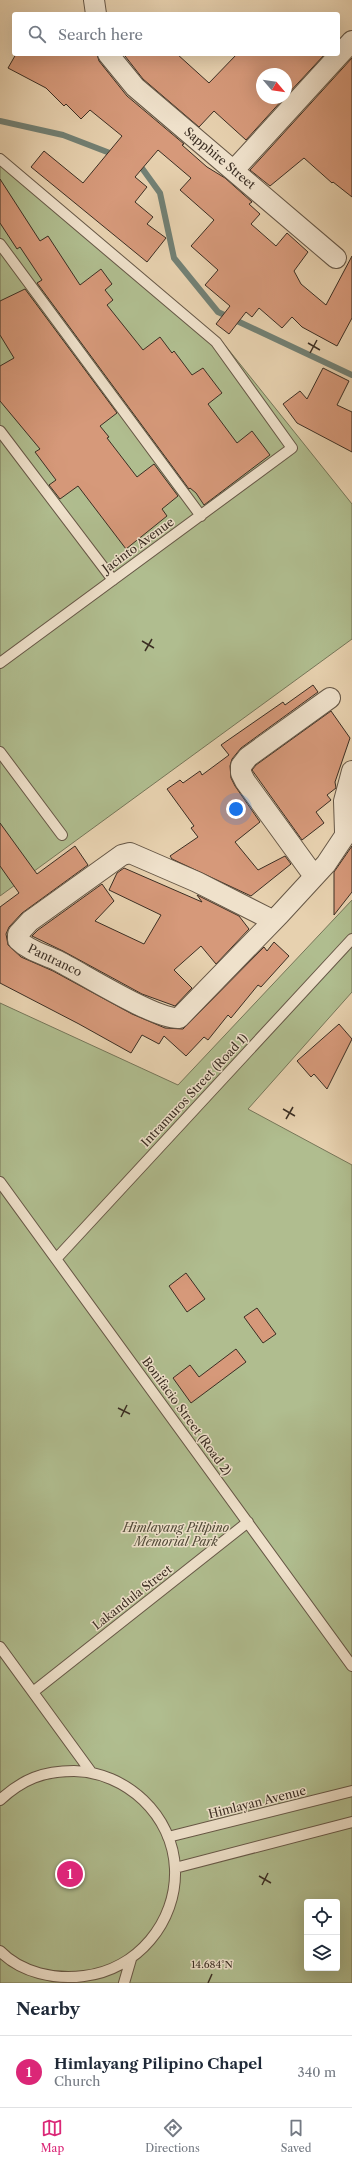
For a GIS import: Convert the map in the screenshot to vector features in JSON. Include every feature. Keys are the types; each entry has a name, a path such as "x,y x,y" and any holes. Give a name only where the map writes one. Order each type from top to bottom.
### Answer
{"street":[{"path":"94,0 96,12"},
{"path":"340,54 352,41"},
{"name":"Sapphire Street","path":"110,56 135,87 336,258"},
{"path":"234,170 338,56"},
{"path":"314,876 253,795 241,773 241,766 248,756 330,698"},
{"path":"349,829 344,801 352,771"},
{"name":"Pantranco","path":"272,920 197,882 130,853 122,855 30,921 18,934 18,940 26,947 57,960 138,1003 172,1018 179,1018 326,864 349,829"}],"lane":[{"name":"Jacinto Avenue","path":"0,159 216,342 292,448 0,663"},
{"path":"0,244 200,516"},
{"path":"0,431 113,580"},
{"path":"0,752 62,835"},
{"name":"Intramuros Street (Road 1)","path":"56,1259 352,939"},
{"name":"Bonifacio Street (Road 2)","path":"0,1182 352,1666"},
{"name":"Lakandula Street","path":"33,1692 248,1522"},
{"path":"0,1647 91,1772"},
{"path":"0,1800 18,1784 53,1771 91,1772 116,1780 138,1794 156,1814 168,1837 175,1868 173,1894 164,1920 150,1942 130,1959 99,1974 65,1979 31,1971 0,1951"},
{"name":"Himlayan Avenue","path":"168,1837 352,1791"},
{"path":"175,1868 352,1822"},
{"path":"124,1983 130,1959"}],"green space":[{"path":"0,153 10,165 65,212 220,339 352,504 352,639 0,896"},
{"name":"Himlayang Pilipino Memorial Park","path":"352,900 352,992 248,1109 352,1165 352,1983 0,1983 0,1003 178,1085"}],"building":[{"path":"15,56 98,56 99,61 127,96 184,144 182,145 207,167 225,178 252,202 249,204 260,214 251,224 276,246 287,233 308,252 294,271 301,284 326,305 352,256 352,318 337,346 302,327 292,317 282,328 259,308 252,317 246,312 229,334 216,324 230,306 205,285 218,270 191,246 214,220 180,190 191,178 158,150 135,177 147,187 135,202 153,217 147,224 166,238 147,262 31,167 44,151 83,183 122,136 90,110 81,119 66,104 64,106 46,88 8,68"},
{"path":"125,56 179,56 209,83 235,56 323,56 292,90 292,68 256,68 256,104 279,104 246,140 214,111 199,127 143,79"},
{"path":"352,58 352,197 333,182 332,183 304,158 270,186 250,170"},
{"path":"0,179 40,241 48,236 80,285 101,269 112,284 105,290 113,300 107,305 143,350 160,337 172,353 174,351 192,375 203,368 222,393 208,404 237,443 252,431 270,455 204,505 196,493 190,488 189,489 37,283 42,280 20,247 17,249 0,223"},
{"path":"25,289 117,413 100,426 109,437 107,438 137,477 154,464 178,496 162,509 167,516 126,549 78,486 60,499 49,485 56,480 35,452 40,449 0,401 0,366 14,358 0,335 0,301"},
{"path":"323,368 349,381 337,405 352,412 352,452 297,423 283,404 300,391 307,399"},
{"path":"313,685 318,692 241,748 232,759 230,766 231,778 235,786 260,822 235,842 258,870 285,856 291,864 251,896 172,859 170,856 198,837 191,828 194,826 167,789 180,780 183,783 200,771 202,775 229,755 221,745 283,702 285,705"},
{"path":"331,711 350,738 335,782 336,788 327,795 331,800 316,812 324,823 302,840 252,770 256,765"},
{"path":"0,823 37,874 75,846 88,865 22,913 9,927 6,934 8,945 21,957 53,971 132,1014 165,1028 183,1029 264,947 267,951 274,942 289,956 261,987 258,985 231,1018 228,1015 208,1040 204,1037 186,1056 164,1036 159,1044 142,1035 131,1053 0,983 0,907 19,893 0,866"},
{"path":"352,846 352,892 334,915 334,872"},
{"path":"124,868 202,902 197,895 239,916 249,929 216,964 201,946 174,970 192,988 175,1006 142,994 32,936 38,930 102,884 114,901 95,921 144,944 161,915 109,890 117,873"},
{"path":"339,1024 352,1039 327,1089 314,1074 311,1077 297,1061"},
{"path":"186,1273 205,1299 187,1312 169,1286"},
{"path":"257,1308 276,1334 263,1343 244,1317"},
{"path":"236,1349 246,1362 191,1403 173,1378 190,1365 199,1377"}],"waterway":[{"path":"0,121 63,135 115,155"},
{"path":"137,163 160,193 174,258 218,312 352,375"}],"place":[{"name":"Himlayang Pilipino Chapel","path":"70,1874"}]}
